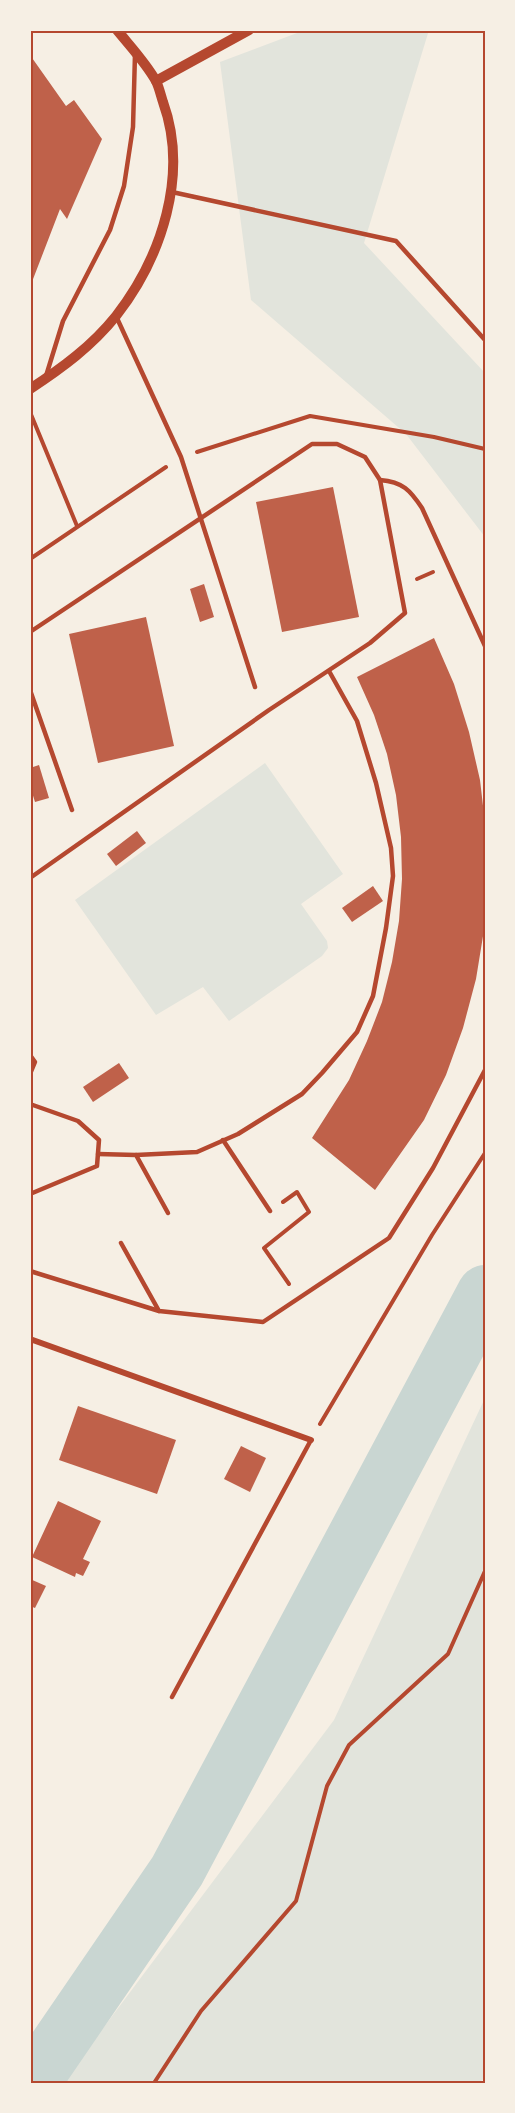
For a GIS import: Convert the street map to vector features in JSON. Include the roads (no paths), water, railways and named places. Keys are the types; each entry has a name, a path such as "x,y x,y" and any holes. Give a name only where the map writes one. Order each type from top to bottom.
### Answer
{"street":[{"path":"30,389 69,363 116,316 144,272 160,236 171,192 173,154 169,118 156,81 117,30"},
{"path":"156,81 249,30"},
{"path":"30,1339 311,1440"}],"lane":[{"path":"45,380 63,321 110,230 124,186 133,126 135,54"},
{"path":"171,192 396,241 485,340"},
{"path":"116,316 181,457 255,687"},
{"path":"30,632 312,444 337,444 365,457 380,480 405,613 370,643 269,710 30,878"},
{"path":"380,480 394,481 410,491 423,508 485,646"},
{"path":"98,1154 198,1152 238,1134 302,1094 357,1032 373,996 386,928 393,876 391,848 376,783 357,721 329,671"},
{"path":"30,690 72,810"},
{"path":"30,1055 35,1062 30,1074"},
{"path":"30,1271 159,1311 264,1322 389,1238 433,1168 485,1070"},
{"path":"30,1104 78,1121 99,1140 97,1166 30,1194"},
{"path":"223,1140 270,1211"},
{"path":"136,1155 168,1213"},
{"path":"121,1243 159,1311"},
{"path":"172,1697 311,1440"}],"waterway":[{"path":"32,2083 177,1871 485,1293"}]}
